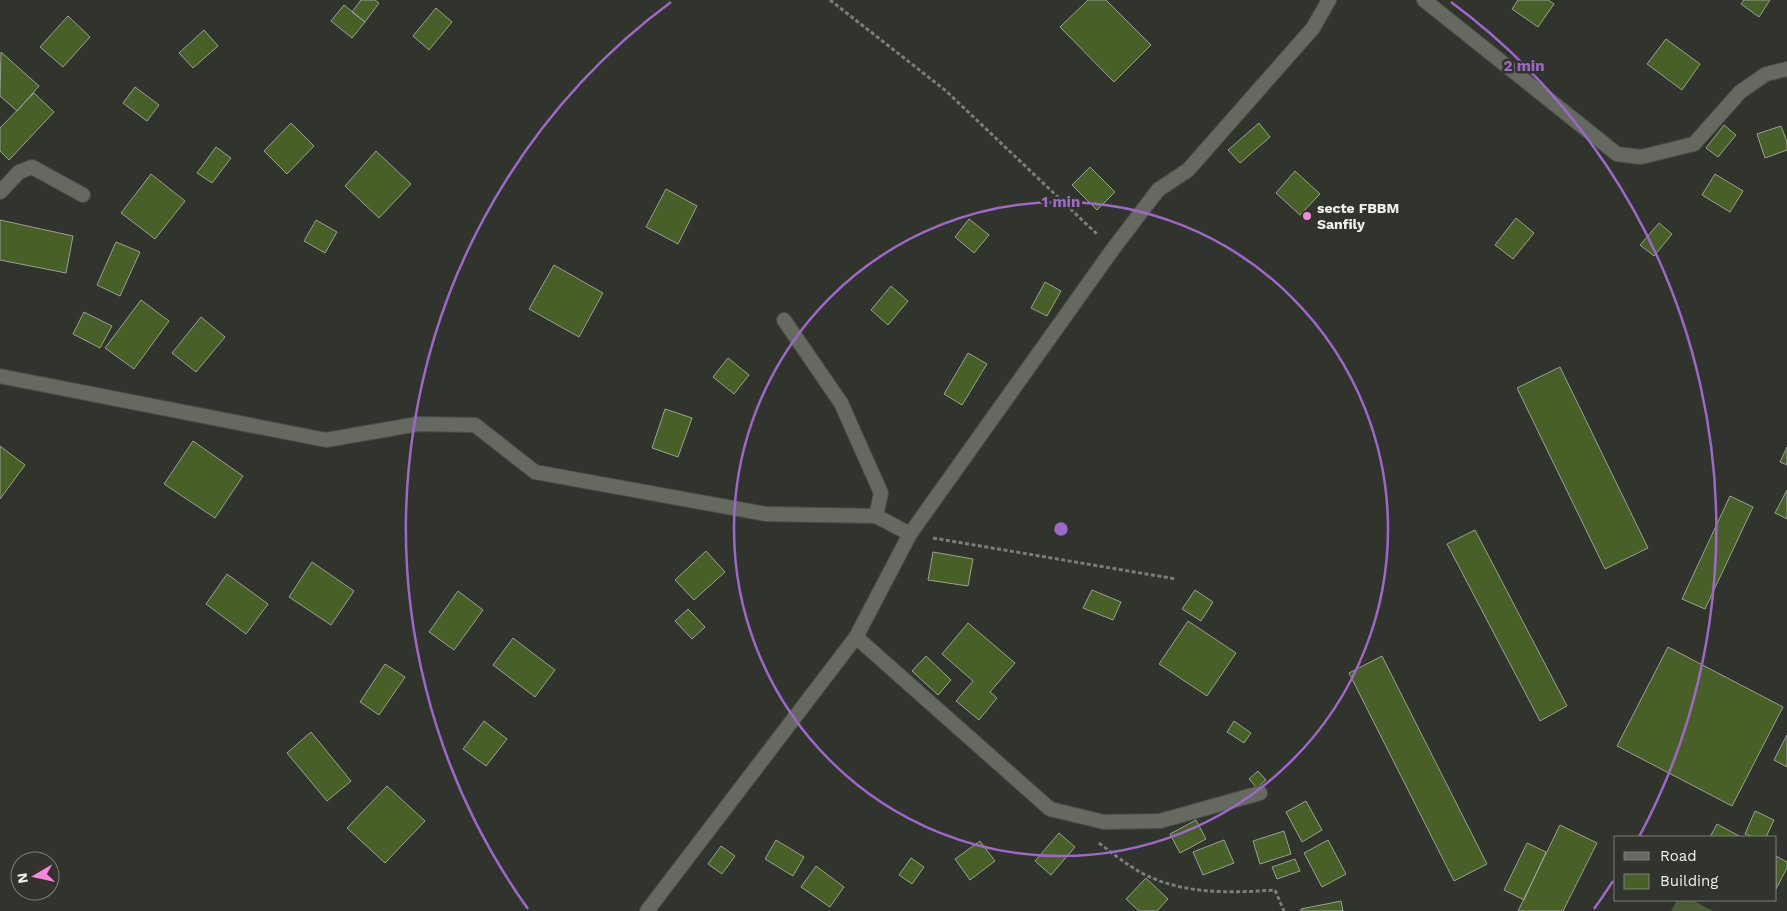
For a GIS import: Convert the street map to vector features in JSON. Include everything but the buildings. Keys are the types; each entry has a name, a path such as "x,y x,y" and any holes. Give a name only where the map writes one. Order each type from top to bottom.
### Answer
{"street":[{"path":"647,911 856,637 910,534 1113,249 1158,190 1188,170 1313,28 1329,0"},
{"path":"1424,0 1617,154 1641,157 1694,144 1740,92 1766,74 1787,69"},
{"path":"3,190 19,172 32,167 82,195"},
{"path":"784,320 841,402 881,493 876,516"},
{"path":"0,376 326,440 418,424 475,425 535,472 766,514 876,516 910,534"},
{"path":"856,637 1050,809 1104,822 1160,821 1260,794"}],"path":[{"path":"830,0 945,90 1113,249"},
{"path":"910,534 1176,579"},
{"path":"1095,841 1140,872 1187,890 1230,893 1276,890 1284,911"}],"green space":[{"path":"1676,901 1694,901 1713,911 1671,911"}],"place":[{"name":"secte FBBM Sanfily","path":"1307,216"}]}
